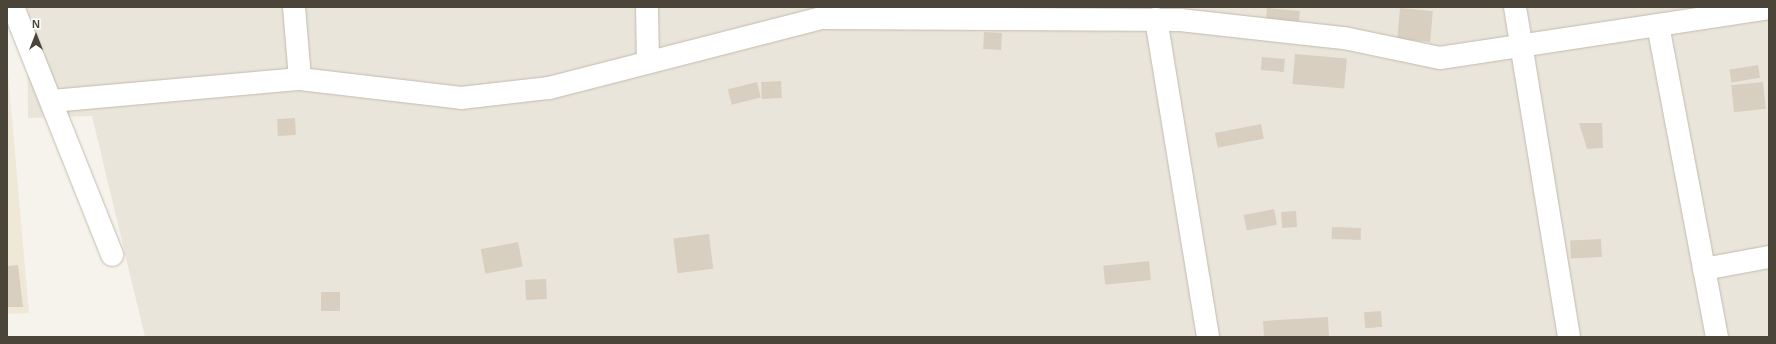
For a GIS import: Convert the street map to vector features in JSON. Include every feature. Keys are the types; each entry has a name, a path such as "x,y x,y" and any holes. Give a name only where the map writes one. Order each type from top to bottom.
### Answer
{"street":[{"path":"13,7 52,101 112,255"},
{"path":"294,7 300,79"},
{"path":"647,7 648,62"},
{"path":"1515,7 1569,337"},
{"path":"52,101 300,79 461,98 549,88 648,62 821,13 1111,13 1156,20 1344,38 1440,58 1769,8"},
{"path":"1156,20 1208,337"},
{"path":"1658,25 1717,337"},
{"path":"1704,269 1769,257"}],"shaded area":[{"path":"27,7 1769,7 1769,337 145,337 92,116 28,118"},
{"path":"7,62 29,313 7,314"}],"building":[{"path":"995,7 1012,7 1012,8 995,9"},
{"path":"1267,8 1300,11 1298,28 1266,25"},
{"path":"1400,8 1433,11 1430,42 1397,39"},
{"path":"984,32 1002,33 1001,50 983,49"},
{"path":"1295,54 1347,59 1344,88 1292,84"},
{"path":"1262,57 1285,59 1284,72 1261,70"},
{"path":"1758,65 1760,78 1731,82 1729,70"},
{"path":"781,81 782,98 762,99 761,82"},
{"path":"757,82 761,98 732,105 728,89"},
{"path":"1763,82 1766,109 1734,112 1731,85"},
{"path":"295,118 296,135 278,136 277,119"},
{"path":"1579,123 1602,123 1603,148 1587,149"},
{"path":"1261,124 1264,139 1218,148 1215,133"},
{"path":"1274,209 1277,225 1247,231 1244,215"},
{"path":"1296,211 1297,227 1282,228 1281,212"},
{"path":"1332,227 1361,228 1361,240 1332,239"},
{"path":"709,234 713,269 678,273 673,238"},
{"path":"1601,239 1602,257 1571,259 1570,241"},
{"path":"518,242 523,267 485,274 481,249"},
{"path":"1149,261 1151,280 1105,285 1103,266"},
{"path":"18,265 23,307 7,307 7,266"},
{"path":"546,279 547,299 526,300 525,280"},
{"path":"321,292 340,292 340,311 321,311"},
{"path":"1381,311 1382,327 1365,328 1364,312"},
{"path":"1328,317 1329,337 1264,337 1263,321"}]}
